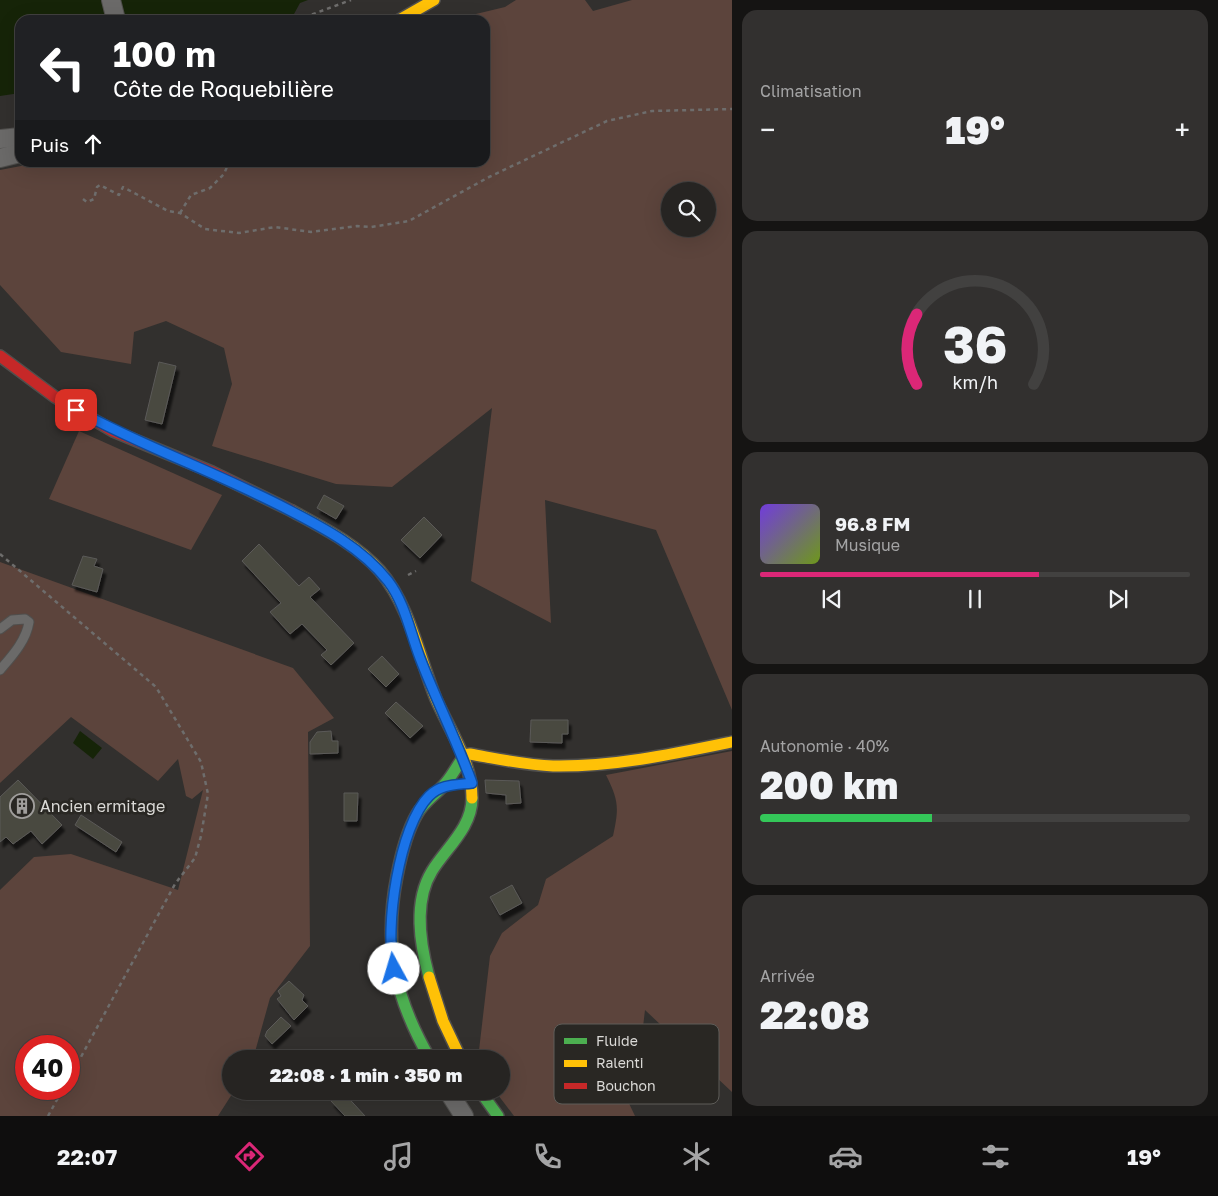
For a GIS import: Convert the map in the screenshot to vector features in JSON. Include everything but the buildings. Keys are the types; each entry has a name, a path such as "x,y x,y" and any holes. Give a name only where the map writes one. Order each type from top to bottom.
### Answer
{"street":[{"path":"111,0 115,15"},
{"path":"408,15 434,0"},
{"path":"0,139 15,137"},
{"path":"0,158 15,155"},
{"path":"0,356 29,380 107,427 212,472 330,532 368,560 389,582 401,603 438,704 463,756 472,783 472,804 468,819 426,881 420,902 422,937 432,991 450,1041 456,1050"},
{"path":"426,1050 409,1016 397,983 391,955 396,880 405,842 416,815 429,796 442,786 463,756 470,754 527,764 555,766 597,763 732,742"},
{"path":"442,786 472,783"},
{"path":"454,1100 464,1116"},
{"path":"486,1100 498,1116"}],"lane":[{"path":"0,629 12,620 20,618 28,622 28,630 20,644 0,670"}],"path":[{"path":"313,15 341,6 351,0"},
{"path":"83,199 87,202 94,199 97,187 100,185 119,195 123,187 168,211 180,213 205,230 239,233 275,227 312,232 357,226 371,227 409,221 489,177 607,121 652,111 732,109"},
{"path":"180,213 191,195 210,188 224,174 227,167"},
{"path":"0,554 156,687 201,762 208,794 201,836 194,858 175,884 80,1059"},
{"path":"48,1116 57,1100"}],"shaded area":[{"path":"0,0 308,0 300,3 294,14 291,15 15,15 15,94 0,96"},
{"path":"516,0 585,0 593,11 632,0 732,0 732,710 656,530 545,500 551,623 471,581 492,408 392,487 336,484 212,446 232,384 224,348 166,321 134,332 131,364 61,352 0,285 0,170 16,167 490,167 490,15 472,15 505,7"},
{"path":"79,431 222,495 191,550 49,499"},
{"path":"0,562 293,668 334,718 308,732 310,946 270,998 256,1050 222,1050 222,1100 228,1100 218,1116 0,1116 0,890 34,857 71,854 178,890 203,790 192,799 186,796 178,759 158,781 71,717 0,783"},
{"path":"80,731 102,748 93,759 73,743"},
{"path":"732,751 732,1092 719,1080 719,1024 660,1024 645,1010 643,1024 554,1024 554,1104 629,1104 635,1116 514,1116 502,1100 510,1100 510,1050 479,1050 490,956 502,933 538,905 546,879 613,836 617,805 606,775"}],"traffic: fast":[{"path":"425,1050 408,1015 395,971 391,926 393,901 402,852 413,821 423,806 449,780 463,758"},
{"path":"429,977 421,937 420,909 422,896 432,871 468,819 472,798"},
{"path":"486,1100 498,1116"}],"traffic: slow":[{"path":"408,15 434,0"},
{"path":"292,511 350,545 371,561 390,585 413,632 436,699 464,759 471,785 472,798"},
{"path":"462,755 470,754 512,762 553,766 576,766 643,759 732,742"},
{"path":"429,977 443,1021 457,1050"}],"traffic: jam":[{"path":"0,356 55,397 113,431 212,472 292,511"}],"place":[{"name":"Ancien ermitage","path":"22,806"}],"route":[{"path":"76,410 114,431 212,472 330,532 368,560 389,582 401,603 438,704 462,755 472,783 442,786 429,796 416,815 405,842 396,880 391,955 394,969"}]}
